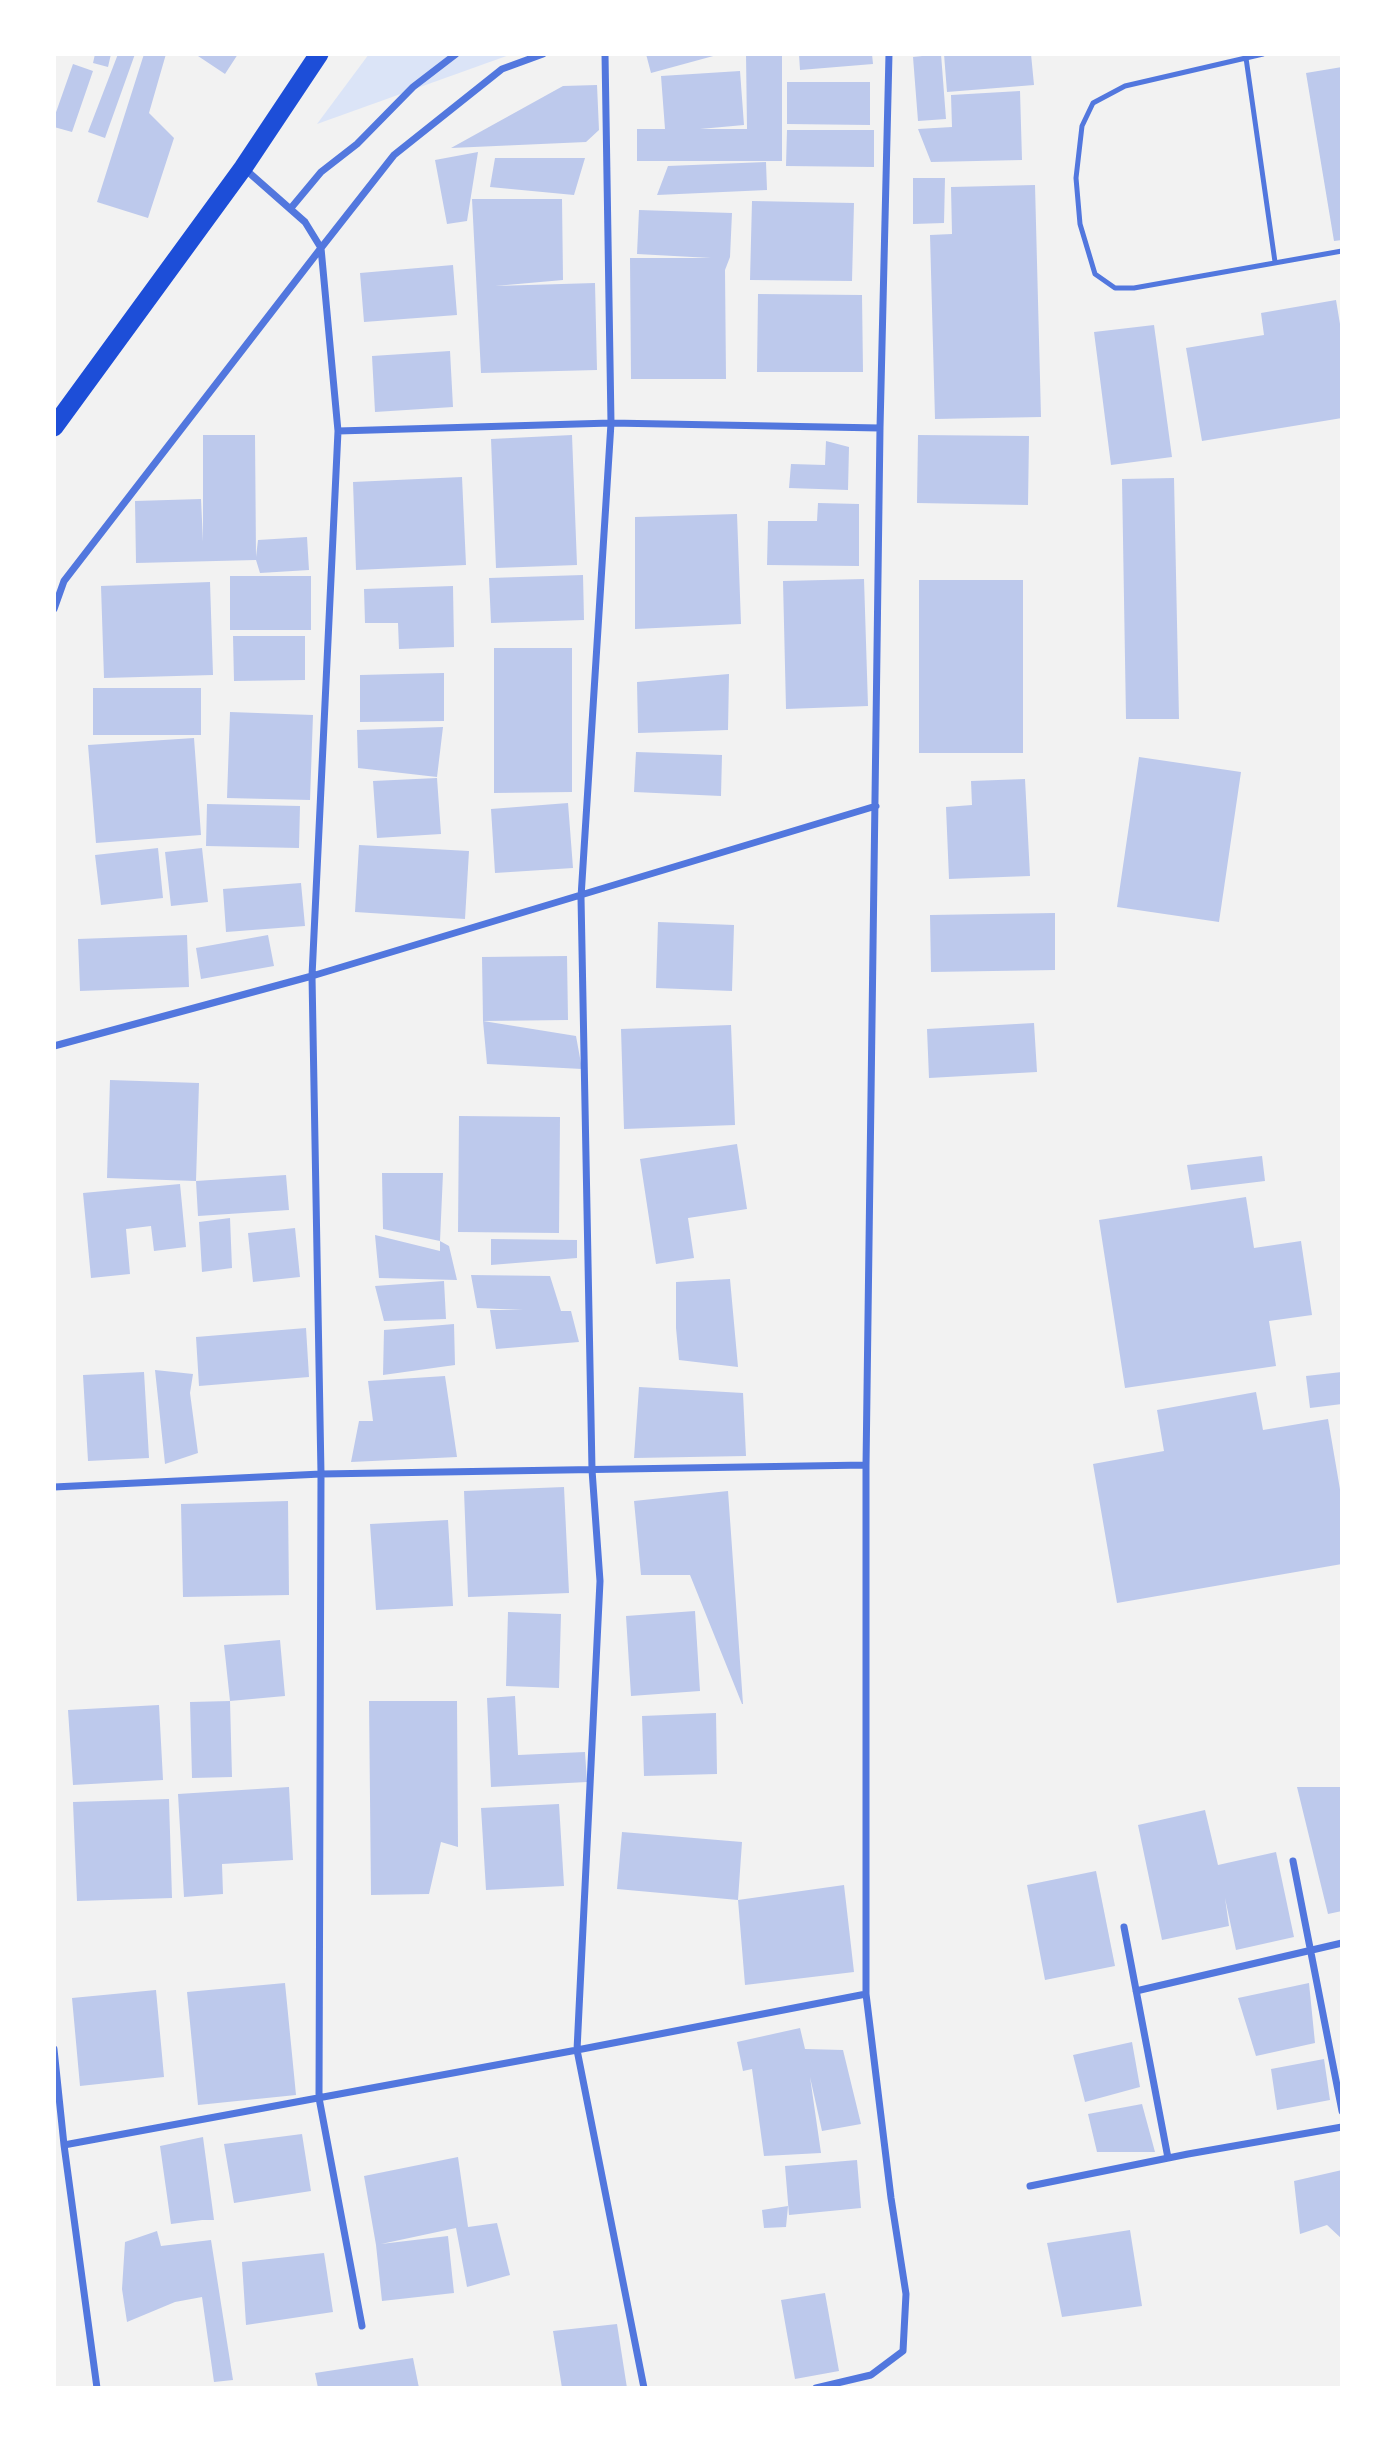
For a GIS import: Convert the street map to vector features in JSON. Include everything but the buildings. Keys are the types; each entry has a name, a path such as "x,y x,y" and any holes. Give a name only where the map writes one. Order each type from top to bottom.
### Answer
{"highway":[{"path":"54,427 243,167 320,54"}],"street":[{"path":"291,208 321,172 357,144 413,87 456,54"},
{"path":"54,590 64,581 394,155 502,69 543,54"},
{"path":"605,54 611,423 581,897 592,1470 600,1581 577,2050 644,2388"},
{"path":"816,2388 871,2375 903,2351 906,2294 891,2198 866,1994 866,1465 880,428 889,54"},
{"path":"243,167 305,222 321,248 338,431 312,976 321,1474 319,2098 362,2326"},
{"path":"338,431 611,423 880,428"},
{"path":"54,609 64,581"},
{"path":"54,1046 312,976 876,806"},
{"path":"54,1487 321,1474 866,1465"},
{"path":"1293,1861 1342,2112"},
{"path":"1124,1927 1168,2158"},
{"path":"1136,1991 1310,1948 1342,1943"},
{"path":"64,2145 866,1994"},
{"path":"54,2049 64,2145 97,2388"},
{"path":"1030,2186 1342,2127"}],"lane":[{"path":"1264,54 1125,86 1093,103 1082,126 1076,178 1080,224 1095,274 1115,288 1134,288 1342,251"},
{"path":"1246,58 1275,262"}],"shaded area":[{"path":"369,54 512,54 317,124"}]}
